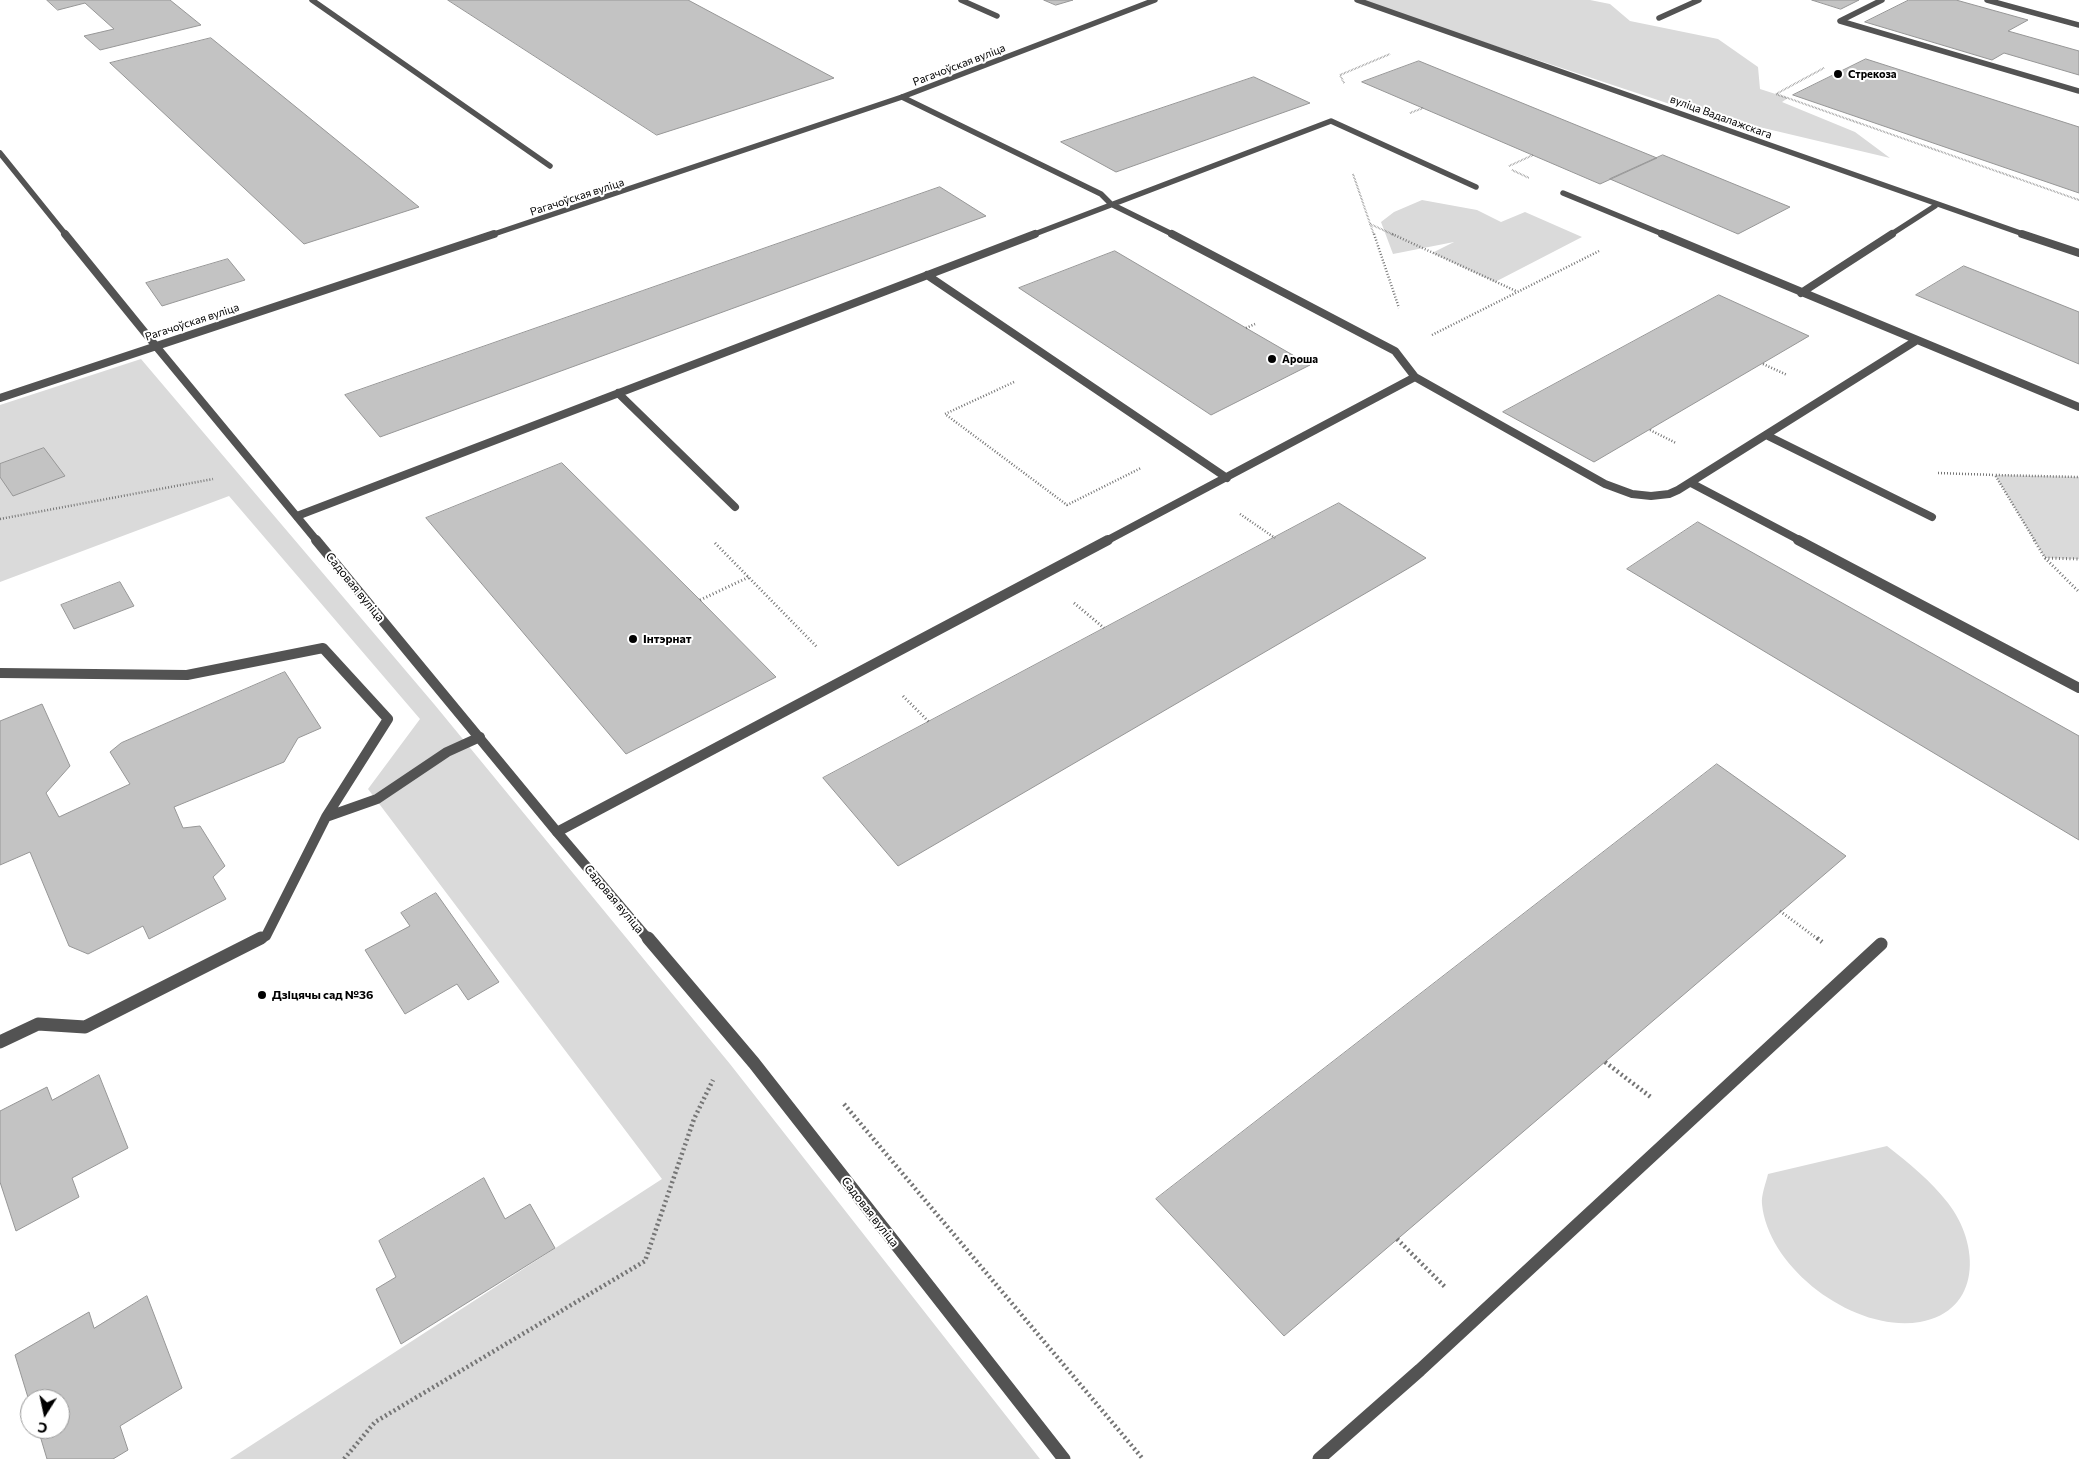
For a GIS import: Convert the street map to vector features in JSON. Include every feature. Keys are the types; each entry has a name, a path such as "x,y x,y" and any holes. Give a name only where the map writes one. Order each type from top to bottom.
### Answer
{"street":[{"path":"312,0 550,166"},
{"path":"961,0 997,16"},
{"name":"Рагачоўская вуліца","path":"0,398 154,345 647,184 902,97 1155,0"},
{"name":"вуліца Вадалажскага","path":"1357,0 1449,30 1935,206 2079,253"},
{"path":"1659,18 1699,0"},
{"path":"1882,0 1840,21 2079,91"},
{"path":"1987,0 2079,25"},
{"path":"902,97 1100,194 1111,204 1221,258 1395,350 1415,378 1605,484 1632,495 1652,497 1669,495 1692,483 1917,340"},
{"path":"297,516 1331,121 1476,186"},
{"name":"Садовая вуліца","path":"0,153 154,345 557,832 732,1040 754,1063 1064,1459"},
{"path":"1563,193 2079,407"},
{"path":"1801,293 1935,206"},
{"path":"927,275 1227,478"},
{"path":"557,832 1415,378"},
{"path":"618,393 735,507"},
{"path":"1766,435 1932,517"},
{"path":"1692,483 2079,688"},
{"path":"0,673 187,675 323,648 388,719 326,817 266,936 85,1027 38,1024 0,1042"},
{"path":"326,817 377,799 447,752 480,738"},
{"path":"1319,1459 1476,1319 1881,944"}],"path":[{"path":"1344,84 1340,75 1449,30"},
{"path":"1824,68 1776,94 2079,200"},
{"path":"1506,168 1533,155"},
{"path":"1352,170 1401,314"},
{"path":"1370,224 1517,292"},
{"path":"1430,336 1606,247"},
{"path":"1056,363 945,414 1067,505 1148,464 1194,496"},
{"path":"0,519 260,471"},
{"path":"2079,477 1995,475 2045,558 2079,592"},
{"path":"1234,510 1275,538"},
{"path":"712,539 848,679"},
{"path":"2045,558 2079,559"},
{"path":"700,600 749,577"},
{"path":"1068,599 1104,628"},
{"path":"898,690 929,722"},
{"path":"1780,911 1855,967"},
{"path":"344,1459 375,1422 645,1261 694,1119 732,1040"},
{"path":"1605,1062 1686,1125"},
{"path":"1397,1239 1476,1319"}],"shaded area":[{"path":"1357,0 1590,0 1610,4 1630,21 1718,39 1758,67 1760,89 1788,98 1782,102 1855,132 1890,158 1738,122 1742,128"},
{"path":"1422,200 1477,210 1501,222 1525,212 1582,237 1495,282 1432,253 1454,242 1393,254 1381,222 1394,212"},
{"path":"141,359 434,704 730,1064 1040,1459 230,1459 662,1179 368,789 420,719 229,496 0,582 0,405"},
{"path":"1995,475 2079,477 2079,559 2045,558"},
{"path":"1887,1146 1934,1187 1948,1203 1959,1219 1966,1237 1970,1256 1969,1274 1965,1290 1955,1305 1940,1315 1920,1322 1895,1323 1869,1317 1843,1307 1819,1292 1797,1273 1780,1251 1768,1228 1762,1204 1768,1174"}],"building":[{"path":"47,0 170,0 201,25 100,50 84,36 114,29 85,3 58,10"},
{"path":"448,0 688,0 834,78 657,135"},
{"path":"1044,0 1073,0 1056,5"},
{"path":"1812,0 1859,0 1841,9"},
{"path":"1909,0 1956,0 2028,20 2008,31 2079,51 2079,75 2004,53 1992,60 1865,22"},
{"path":"211,38 419,207 304,244 110,63"},
{"path":"1866,59 2079,127 2079,193 1793,95"},
{"path":"1419,61 1657,158 1600,184 1362,82"},
{"path":"1254,77 1310,103 1116,172 1061,142"},
{"path":"1663,155 1790,207 1738,234 1610,179"},
{"path":"940,187 986,216 380,437 345,395"},
{"path":"1115,251 1310,365 1211,415 1019,288"},
{"path":"228,259 245,280 162,306 146,283"},
{"path":"1964,266 2079,312 2079,364 1916,295"},
{"path":"1719,295 1809,336 1594,462 1503,412"},
{"path":"44,448 65,476 13,496 0,477 0,464"},
{"name":"Інтэрнат","path":"562,463 776,677 626,754 426,518"},
{"path":"1339,503 1426,558 898,866 823,778"},
{"path":"1698,522 2079,736 2079,840 1627,569"},
{"path":"120,582 134,606 74,629 61,605"},
{"path":"285,672 321,728 298,738 284,762 174,807 183,828 200,826 225,866 213,877 226,899 149,939 143,926 88,954 69,946 30,852 0,865 0,721 42,704 70,766 46,793 59,817 130,784 110,752 121,743"},
{"path":"1717,764 1846,856 1284,1336 1156,1199"},
{"path":"436,893 499,982 468,1000 457,984 405,1014 365,950 410,926 401,913"},
{"path":"99,1075 128,1148 72,1178 79,1197 16,1231 0,1182 0,1111 47,1087 52,1100"},
{"path":"484,1178 505,1219 530,1204 555,1248 401,1344 376,1289 396,1277 379,1241"},
{"path":"147,1296 182,1388 120,1426 128,1450 113,1459 47,1459 41,1439 70,1439 70,1389 25,1389 15,1355 89,1312 94,1328"}],"place":[{"name":"Стрекоза","path":"1838,74"},
{"name":"Ароша","path":"1272,359"},
{"name":"Інтэрнат","path":"633,639"},
{"name":"Дзіцячы сад №36","path":"262,995"}]}
